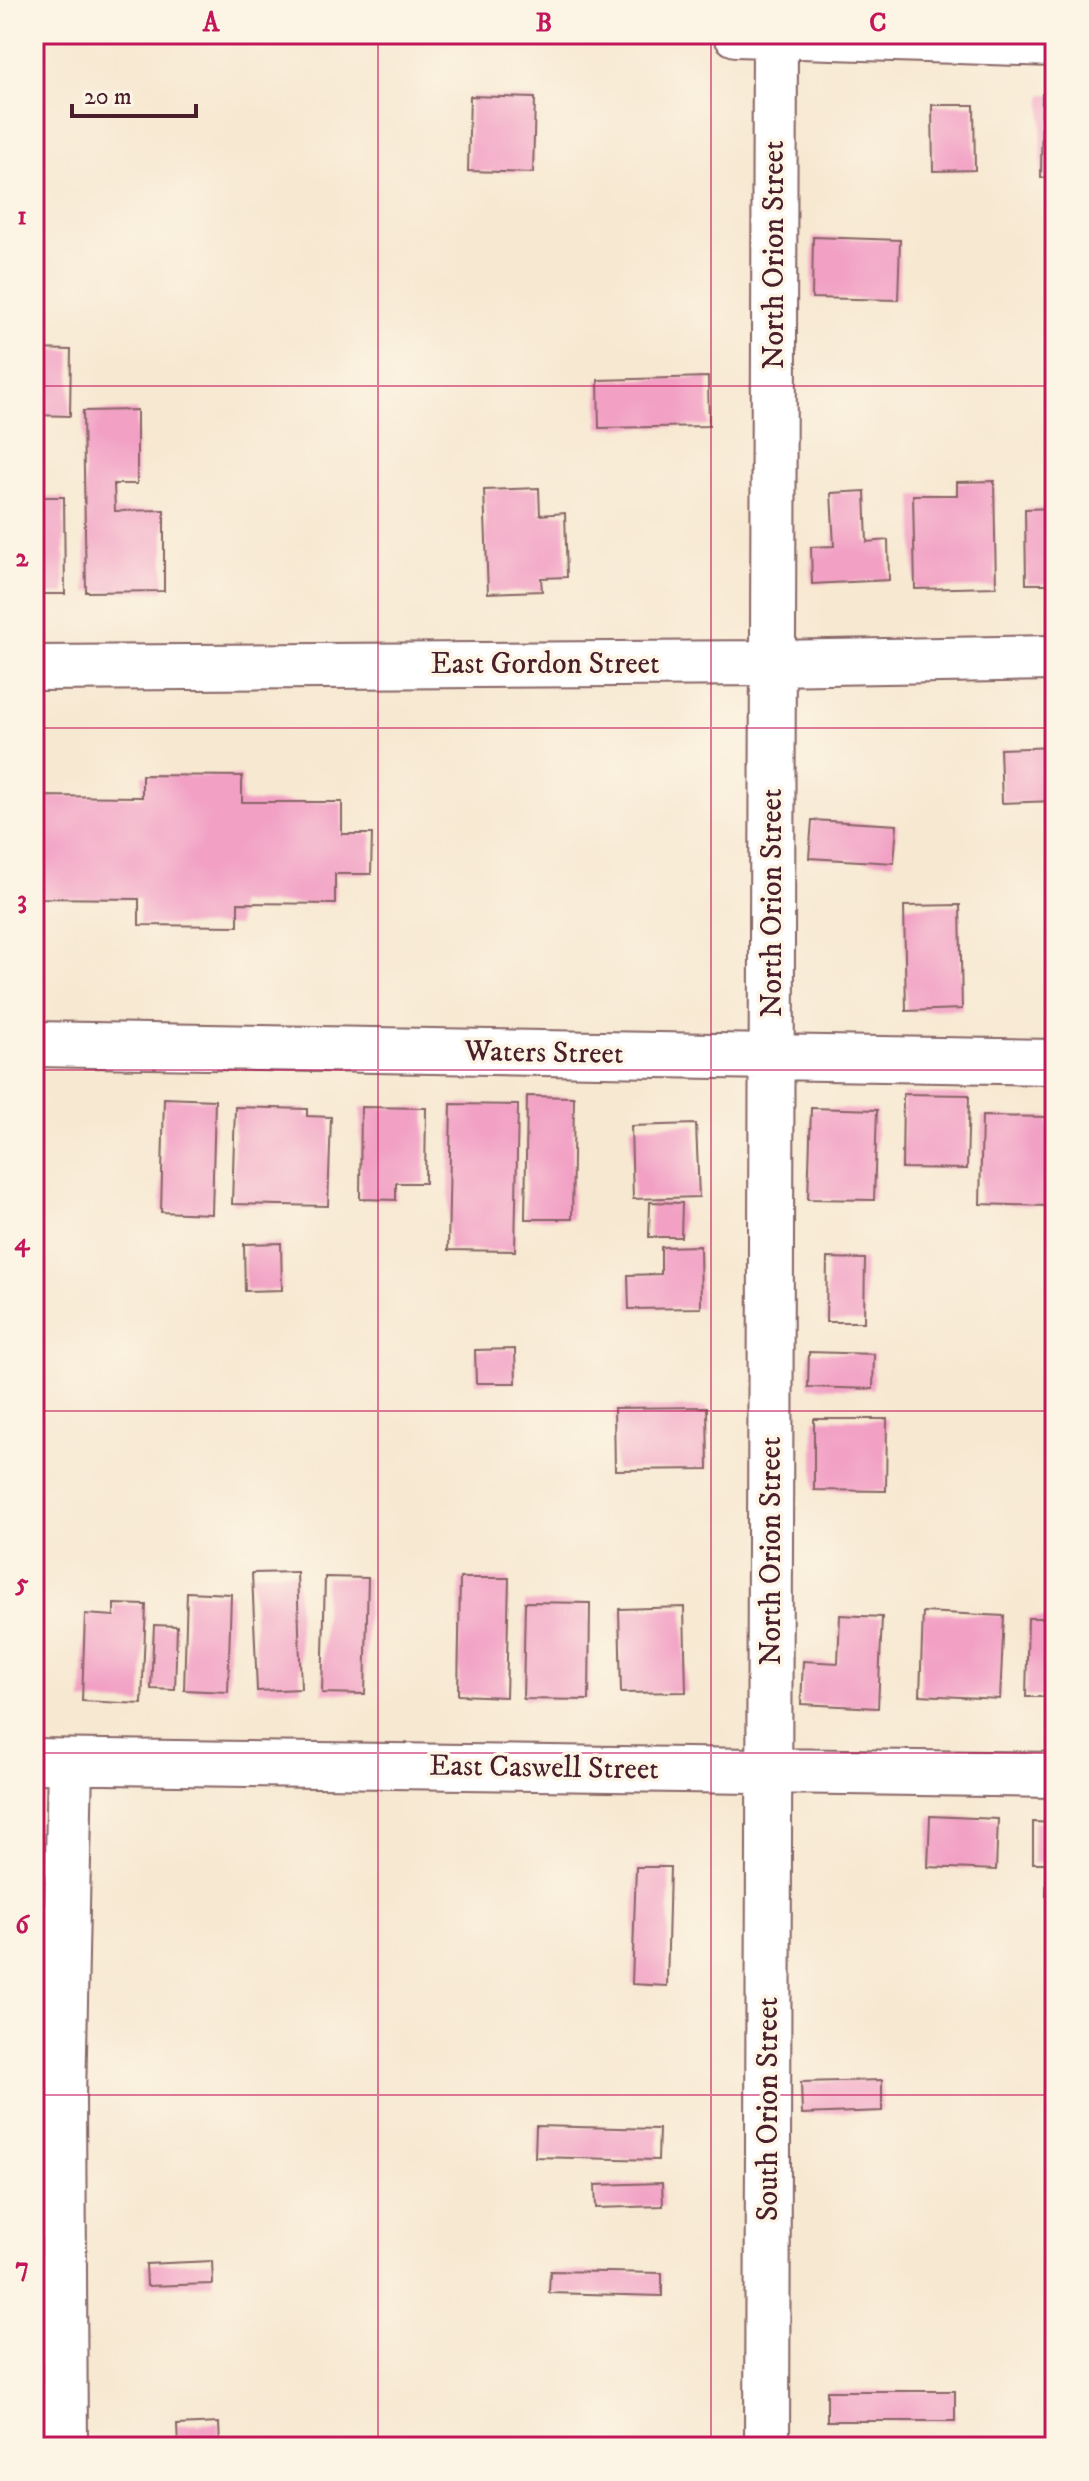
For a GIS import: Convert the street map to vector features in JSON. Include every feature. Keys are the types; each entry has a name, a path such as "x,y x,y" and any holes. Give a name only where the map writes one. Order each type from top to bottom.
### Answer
{"street":[{"path":"736,34 1055,44"},
{"name":"North Orion Street","path":"770,1771 775,34"},
{"name":"East Gordon Street","path":"34,668 1055,658"},
{"name":"Waters Street","path":"34,1044 1055,1062"},
{"path":"52,1761 63,2099 65,2447"},
{"name":"East Caswell Street","path":"52,1761 1055,1775"},
{"name":"South Orion Street","path":"767,2447 770,1771"}],"building":[{"path":"1042,94 1055,94 1055,178 1041,178"},
{"path":"470,96 535,98 533,173 468,171"},
{"path":"34,103 39,103 41,218 34,218"},
{"path":"932,105 974,105 975,170 933,171"},
{"path":"813,237 900,240 898,300 812,298"},
{"path":"34,349 71,350 70,416 34,415"},
{"path":"708,377 709,426 599,428 598,380"},
{"path":"137,410 137,484 114,484 115,511 164,510 164,591 86,592 83,411"},
{"path":"994,481 996,587 915,589 913,495 957,495 957,482"},
{"path":"539,488 540,515 565,513 567,577 541,578 542,591 488,593 484,490"},
{"path":"865,491 867,542 888,540 889,580 812,584 811,547 834,546 831,493"},
{"path":"34,497 64,497 65,594 34,594"},
{"path":"1055,508 1055,584 1026,584 1025,509"},
{"path":"1055,747 1055,801 1002,803 1000,749"},
{"path":"142,775 242,776 242,802 342,802 342,834 372,834 371,874 335,874 335,904 238,903 238,926 139,925 139,899 34,898 34,796 142,797"},
{"path":"812,820 897,825 894,863 809,858"},
{"path":"960,905 962,1009 906,1011 904,906"},
{"path":"34,1092 39,1092 37,1205 34,1205"},
{"path":"903,1094 969,1095 967,1169 902,1168"},
{"path":"527,1096 574,1097 572,1219 525,1219"},
{"path":"164,1098 215,1100 212,1214 161,1212"},
{"path":"451,1104 518,1105 515,1251 448,1250"},
{"path":"235,1107 307,1109 307,1116 331,1117 328,1206 232,1204"},
{"path":"361,1107 426,1108 425,1183 396,1183 396,1200 360,1199"},
{"path":"811,1108 877,1110 874,1200 808,1199"},
{"path":"982,1116 1049,1117 1047,1206 980,1204"},
{"path":"696,1124 699,1197 633,1199 631,1126"},
{"path":"650,1202 682,1203 681,1237 649,1237"},
{"path":"281,1243 282,1290 245,1291 244,1244"},
{"path":"700,1246 701,1308 629,1309 628,1275 661,1274 661,1247"},
{"path":"827,1258 865,1259 864,1322 826,1322"},
{"path":"515,1349 516,1383 476,1383 475,1350"},
{"path":"809,1352 874,1354 873,1389 808,1387"},
{"path":"707,1407 708,1469 615,1470 614,1408"},
{"path":"814,1419 887,1419 886,1491 814,1490"},
{"path":"297,1572 301,1689 257,1691 252,1573"},
{"path":"325,1577 368,1578 365,1694 322,1693"},
{"path":"460,1578 509,1578 506,1697 458,1695"},
{"path":"187,1592 231,1594 228,1692 184,1690"},
{"path":"525,1602 590,1603 589,1700 523,1699"},
{"path":"114,1604 146,1605 142,1704 82,1701 85,1614 114,1616"},
{"path":"684,1607 686,1692 621,1693 619,1609"},
{"path":"923,1612 1004,1616 1000,1699 920,1695"},
{"path":"840,1615 882,1617 878,1708 801,1704 803,1661 838,1663"},
{"path":"1028,1618 1055,1618 1055,1697 1026,1697"},
{"path":"154,1625 177,1626 175,1690 151,1689"},
{"path":"930,1816 998,1819 996,1870 928,1867"},
{"path":"1033,1822 1055,1823 1055,1897 1046,1896 1047,1863 1033,1863"},
{"path":"636,1867 670,1867 667,1986 632,1984"},
{"path":"882,2080 882,2111 802,2114 801,2082"},
{"path":"536,2126 659,2129 658,2160 535,2157"},
{"path":"662,2183 663,2206 596,2208 595,2185"},
{"path":"212,2261 213,2284 147,2286 146,2264"},
{"path":"550,2271 662,2273 662,2296 549,2293"},
{"path":"827,2391 955,2391 955,2421 827,2421"},
{"path":"219,2423 220,2447 178,2447 177,2425"}]}
